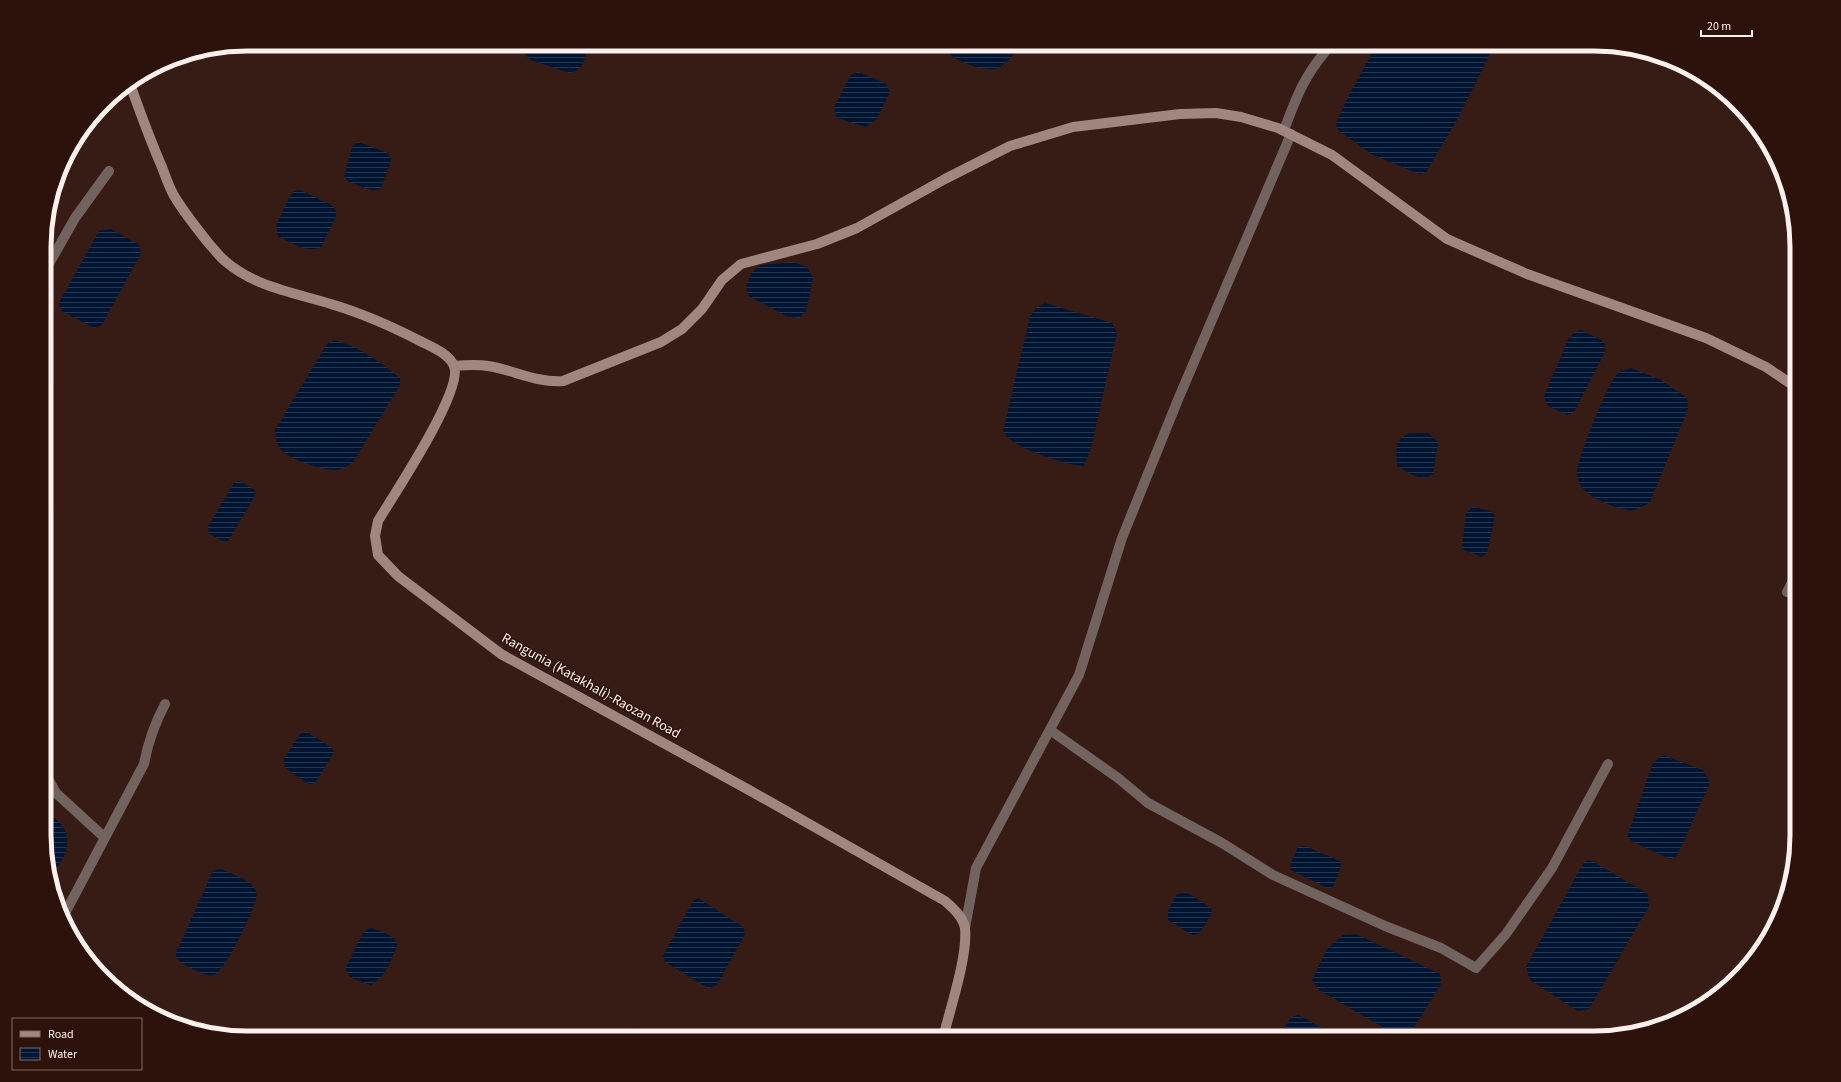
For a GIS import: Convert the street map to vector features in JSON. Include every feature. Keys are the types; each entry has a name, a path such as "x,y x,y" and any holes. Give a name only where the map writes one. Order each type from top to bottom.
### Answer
{"main road":[{"path":"132,89 144,126 175,198 196,229 225,261 246,276 262,283 334,305 373,319 407,334 434,348 449,358 454,366 475,364 490,366 526,377 552,382 563,381 661,342 676,332 702,309 722,280 741,264 817,244 857,228 945,179 1010,146 1073,127 1180,114 1216,113 1241,117 1287,132 1332,155 1447,239 1527,274 1706,338 1766,367 1790,383"},
{"name":"Rangunia (Katakhali)-Raozan Road","path":"454,366 455,378 452,390 426,441 378,521 375,536 378,555 398,576 501,654 749,790 945,901 961,917 965,928"},
{"path":"945,1031 963,957 965,928"}],"street":[{"path":"965,928 976,868 1079,675 1122,538 1287,132 1300,90 1311,69 1326,51"},
{"path":"51,260 75,218 109,170"},
{"path":"1787,592 1790,586"},
{"path":"66,911 144,764 152,730 165,704"},
{"path":"1050,730 1118,778 1148,803 1222,843 1273,875 1385,926 1441,948 1476,968 1506,934 1552,868 1608,764"},
{"path":"51,784 56,793 104,837"}],"water":[{"path":"524,51 588,51 581,66 570,73 531,60"},
{"path":"949,51 1016,51 1009,60 995,69 975,67 951,55"},
{"path":"1373,51 1491,51 1457,120 1426,172 1419,174 1371,154 1338,130 1336,123 1348,97"},
{"path":"858,72 885,83 890,92 876,120 866,127 837,118 834,107 851,75"},
{"path":"358,142 388,153 391,160 381,188 374,191 349,182 344,177 352,147"},
{"path":"300,190 333,206 336,211 336,217 321,247 316,249 304,248 278,236 276,225 290,196 295,191"},
{"path":"111,229 139,245 141,253 102,325 94,328 62,311 59,303 99,231"},
{"path":"793,262 807,267 813,278 806,311 799,318 786,316 749,296 746,287 751,273 761,265"},
{"path":"1045,303 1112,323 1117,333 1091,448 1084,466 1053,459 1027,449 1016,444 1003,431 1030,317 1036,308"},
{"path":"1581,330 1601,340 1605,345 1605,352 1574,412 1567,415 1547,405 1544,396 1569,338 1575,332"},
{"path":"334,340 352,346 369,356 400,378 400,385 353,462 341,469 330,470 297,460 283,452 279,447 275,430 327,344"},
{"path":"1631,368 1661,380 1687,398 1688,409 1650,502 1640,508 1632,510 1613,506 1593,497 1581,486 1577,473 1582,453 1608,389 1619,372"},
{"path":"1410,433 1428,433 1438,442 1433,474 1419,477 1410,474 1397,466 1397,447 1400,439"},
{"path":"239,481 255,490 255,496 228,541 223,541 209,534 208,527 234,483"},
{"path":"1473,507 1491,511 1495,516 1487,553 1482,557 1462,549 1466,513"},
{"path":"307,732 332,748 334,752 315,783 309,784 285,768 284,759 300,734"},
{"path":"1663,755 1703,770 1710,782 1677,856 1670,859 1633,842 1627,837 1653,763"},
{"path":"51,816 63,827 67,843 66,851 55,872 51,848"},
{"path":"1305,846 1340,861 1341,867 1333,887 1327,888 1291,870 1290,866 1298,847"},
{"path":"1590,860 1648,894 1649,906 1589,1009 1578,1011 1530,980 1526,967 1584,862"},
{"path":"221,869 249,882 255,889 257,895 256,902 229,957 224,965 214,975 210,975 200,973 183,964 176,958 176,953 213,871"},
{"path":"1186,892 1211,908 1212,913 1199,934 1192,935 1168,920 1168,911 1177,894"},
{"path":"698,898 743,927 745,934 717,985 708,988 665,962 663,956 693,901"},
{"path":"372,928 391,936 397,945 384,973 371,985 351,977 346,971 346,967 363,933"},
{"path":"1356,934 1440,974 1441,984 1412,1031 1389,1031 1319,990 1312,980 1327,949 1343,935"},
{"path":"1299,1015 1327,1031 1283,1031 1291,1017"},
{"path":"638,1028 643,1031 632,1031"}]}
